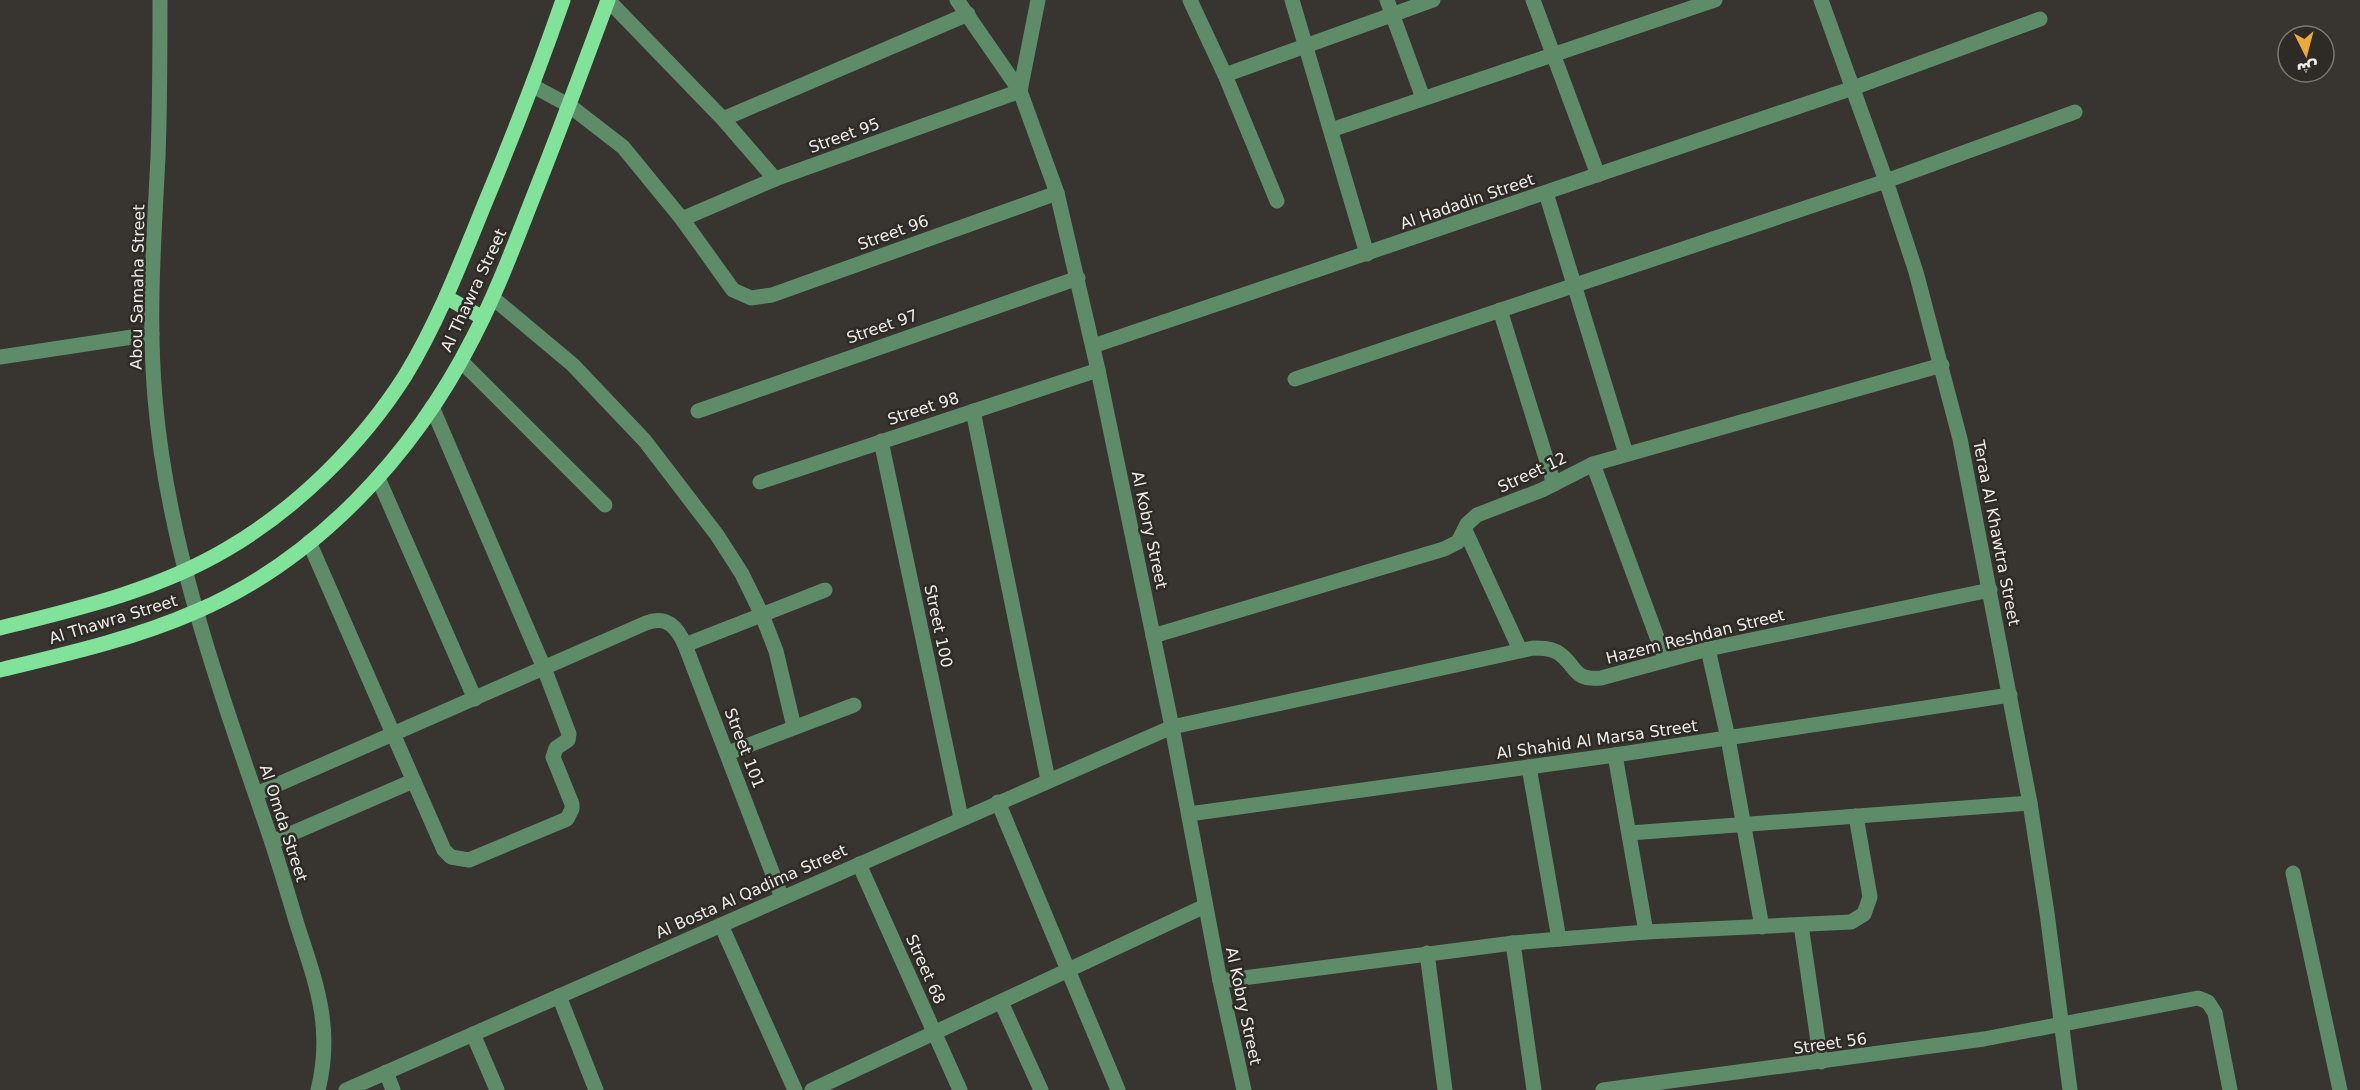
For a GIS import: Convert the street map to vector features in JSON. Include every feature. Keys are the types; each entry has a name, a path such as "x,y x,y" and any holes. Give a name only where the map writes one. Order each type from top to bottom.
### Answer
{"main road":[{"name":"Al Thawra Street","path":"0,628 143,588 185,571 226,550 258,529 326,472 381,411 405,376 446,297 533,86 563,0"},
{"name":"Al Thawra Street","path":"0,670 154,629 196,612 252,582 309,542 334,522 378,478 432,407 461,361 493,298 570,106 608,0"},
{"path":"446,297 483,318"}],"street":[{"name":"Abou Samaha Street","path":"160,0 160,88 151,266 152,334 155,398 164,471 185,571"},
{"path":"608,0 723,119 775,179"},
{"name":"Al Kobry Street","path":"957,0 1020,92 1057,193 1098,370 1172,727 1220,981 1244,1090"},
{"path":"1020,92 1038,0"},
{"path":"1190,0 1225,75 1277,201"},
{"path":"1292,0 1367,254"},
{"path":"1225,75 1306,45 1390,7 1433,0"},
{"path":"1533,0 1598,175"},
{"path":"1331,130 1715,0"},
{"name":"Teraa Al Khawtra Street","path":"1823,1 1916,272 1942,365 1969,482 2030,803 2070,1090"},
{"path":"1390,7 1423,98"},
{"path":"723,119 968,14"},
{"name":"Al Hadadin Street","path":"1092,346 1853,88 2040,19"},
{"path":"533,86 570,106 623,147 682,219"},
{"name":"Street 95","path":"682,219 775,179 1020,92"},
{"path":"1295,379 1886,181 2075,112"},
{"name":"Street 96","path":"682,219 726,282 741,295 751,298 772,295 1057,193"},
{"path":"1546,193 1626,454"},
{"name":"Street 97","path":"698,411 1078,278"},
{"path":"493,298 573,365 645,441 717,535 742,574 762,615 776,651 794,728"},
{"path":"1500,310 1554,484"},
{"path":"0,357 152,334"},
{"path":"461,361 605,505"},
{"name":"Street 12","path":"1153,636 1444,549 1458,542 1464,530 1477,515 1554,484 1593,464 1942,365"},
{"name":"Street 98","path":"760,482 1098,370"},
{"path":"309,542 444,850 460,860 478,857 567,819 572,804 553,757 556,748 568,740 569,734 544,668 432,407"},
{"path":"973,411 1048,780"},
{"name":"Street 100","path":"882,441 961,818"},
{"path":"1593,464 1665,659"},
{"path":"378,478 475,699"},
{"path":"1464,530 1520,650"},
{"name":"Al Omda Street","path":"185,571 196,612 272,842 322,1004 325,1038 318,1090"},
{"path":"685,645 825,590"},
{"name":"Hazem Reshdan Street","path":"1172,727 1520,650 1545,648 1557,652 1577,674 1592,679 1708,649 1990,590"},
{"name":"Street 101","path":"544,668 646,623 662,620 677,628 728,753 782,898"},
{"path":"1708,649 1728,738 1762,927"},
{"path":"256,794 544,668"},
{"name":"Al Shahid Al Marsa Street","path":"1189,814 1615,755 2010,695"},
{"path":"728,753 854,705"},
{"name":"Al Bosta Al Qadima Street","path":"346,1090 1172,727"},
{"path":"1615,755 1646,933"},
{"path":"1529,767 1558,939"},
{"path":"272,842 412,781"},
{"path":"998,802 1118,1090"},
{"path":"1630,833 2030,803"},
{"path":"1220,981 1513,943 1851,922 1864,914 1869,906 1870,897 1856,816"},
{"name":"Street 68","path":"859,864 960,1090"},
{"path":"2294,873 2340,1090"},
{"path":"812,1090 1205,906"},
{"path":"721,925 795,1090"},
{"path":"1801,925 1821,1062"},
{"path":"1513,943 1533,1090"},
{"path":"1427,953 1445,1090"},
{"path":"559,996 596,1090"},
{"name":"Street 56","path":"1603,1090 1984,1039 2198,999 2208,1002 2215,1013 2230,1090"},
{"path":"1001,1002 1041,1090"},
{"path":"473,1034 496,1090"},
{"path":"386,1072 393,1090"}]}
